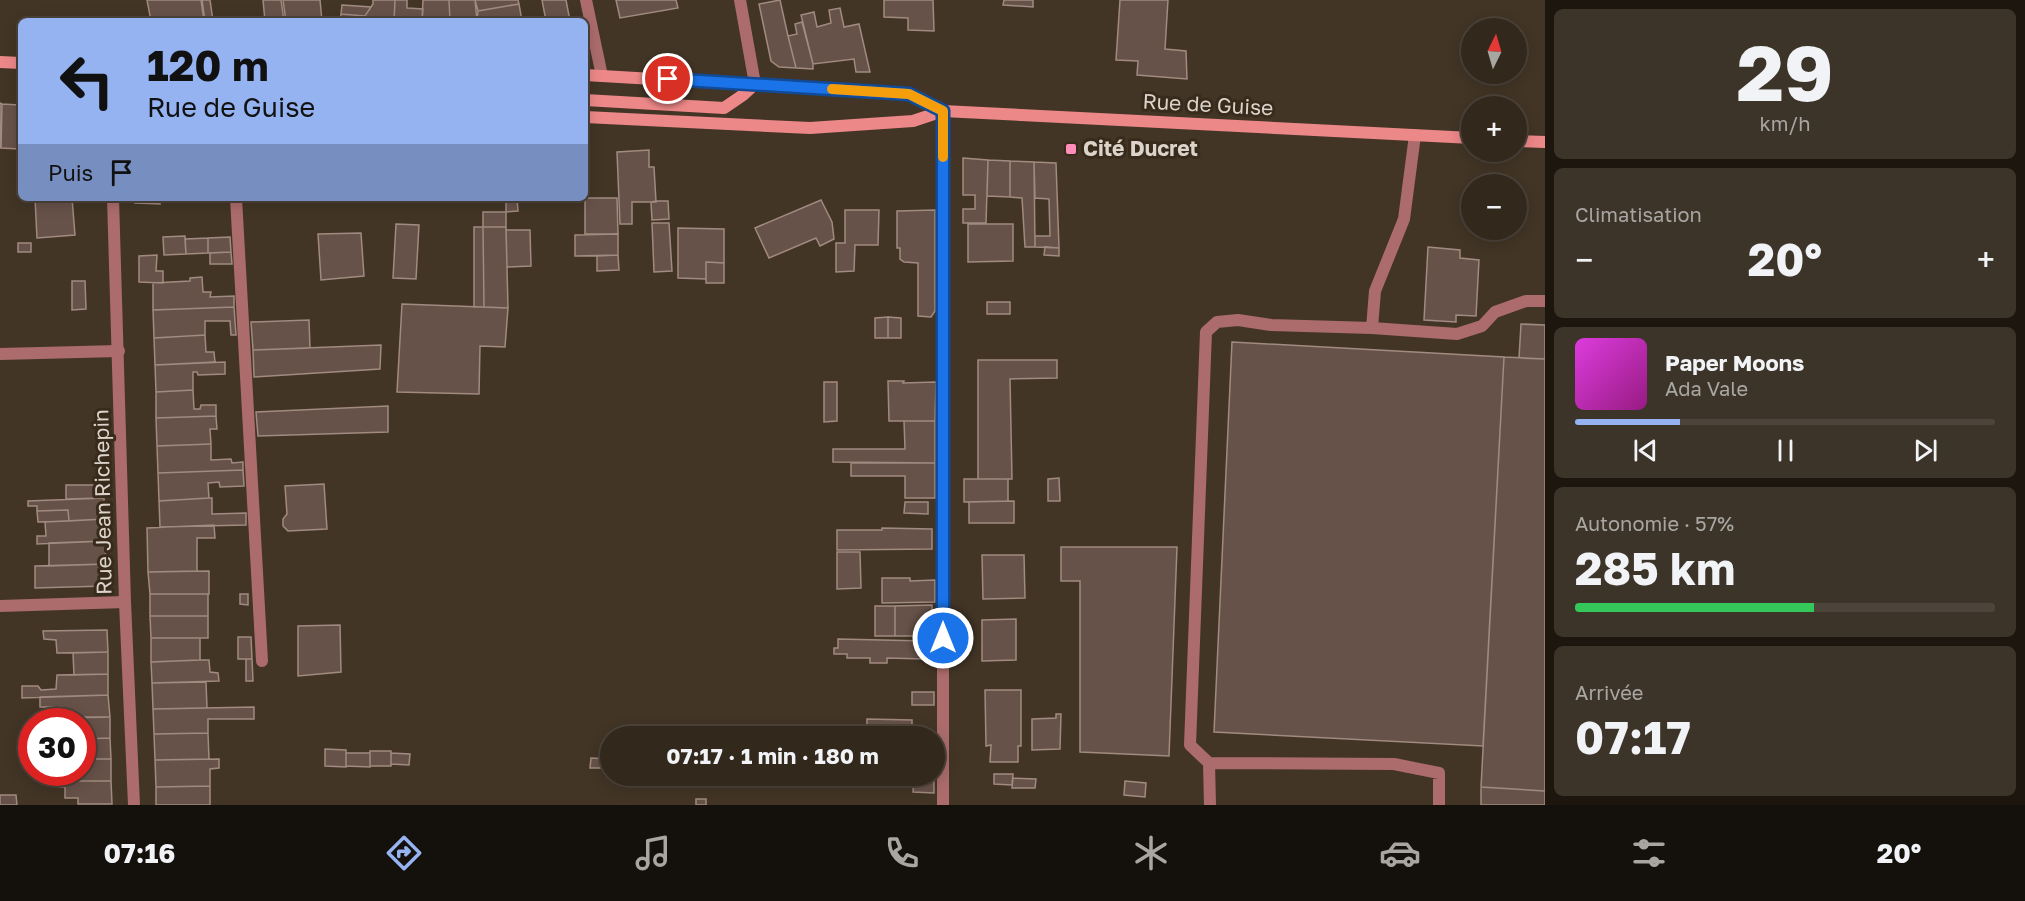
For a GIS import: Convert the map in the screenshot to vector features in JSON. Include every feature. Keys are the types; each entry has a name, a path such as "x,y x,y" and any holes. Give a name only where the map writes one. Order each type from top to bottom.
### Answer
{"main road":[{"path":"0,62 18,63"},
{"name":"Rue de Guise","path":"588,75 909,94 943,111"},
{"path":"588,100 724,108 755,84"},
{"name":"Rue de Guise","path":"588,117 810,128 913,121 943,111 1461,137"},
{"path":"1527,141 1545,142"}],"street":[{"path":"586,0 602,76"},
{"path":"740,0 755,84"},
{"path":"943,111 943,805"},
{"path":"1372,328 1375,291 1404,219 1415,135"},
{"name":"Rue Jean Richepin","path":"113,201 125,602 134,805"},
{"path":"236,201 262,661"},
{"path":"1439,805 1439,773 1394,764 1209,763 1190,745 1206,332 1216,322 1238,320 1271,325 1372,328 1457,334 1482,326 1495,312 1526,301 1545,301"},
{"path":"0,354 119,351"},
{"path":"0,606 125,602"},
{"path":"1209,763 1210,805"}],"building":[{"path":"147,0 201,0 204,18 150,18"},
{"path":"202,0 210,0 213,18 205,18"},
{"path":"263,0 281,0 284,18 265,18"},
{"path":"283,0 320,0 322,18 286,18"},
{"path":"373,0 395,0 394,18 340,18 341,14 365,16"},
{"path":"395,0 407,0 407,8 423,9 422,18 394,18"},
{"path":"423,0 449,0 450,18 422,18"},
{"path":"449,0 475,0 477,18 450,18"},
{"path":"475,0 518,0 519,4 478,11"},
{"path":"542,0 566,0 569,18 545,18"},
{"path":"616,0 676,0 678,8 620,18"},
{"path":"780,0 796,68 779,67 771,61 759,4"},
{"path":"884,0 933,0 934,31 908,30 908,18 884,17"},
{"path":"1004,0 1033,0 1033,7 1003,5"},
{"path":"1120,0 1168,0 1165,49 1186,51 1187,79 1137,75 1138,61 1116,60"},
{"path":"519,4 521,18 477,18 478,11"},
{"path":"342,5 371,7 365,16 341,14"},
{"path":"840,8 844,27 859,24 870,72 856,72 854,59 813,64 801,15 814,12 817,27 831,23 829,10"},
{"path":"802,22 813,69 796,68 788,36 797,34 795,24"},
{"path":"0,103 2,104 1,148 0,148"},
{"path":"2,104 18,105 18,149 1,148"},
{"path":"649,150 649,167 654,167 656,202 632,202 632,224 620,224 617,152"},
{"path":"963,158 988,160 986,223 963,223 963,209 975,209 975,195 963,195"},
{"path":"988,160 1010,161 1010,197 987,196"},
{"path":"1010,161 1034,162 1035,247 1025,247 1022,198 1010,197"},
{"path":"1034,162 1056,163 1059,248 1035,247 1035,236 1050,236 1049,199 1035,198"},
{"path":"588,198 617,198 618,234 585,234 585,201 588,201"},
{"path":"821,200 832,222 834,239 820,246 816,238 769,258 755,228"},
{"path":"35,201 72,201 75,235 37,238"},
{"path":"135,201 160,201 160,204 135,203"},
{"path":"506,201 517,201 518,211 506,212"},
{"path":"668,201 669,219 652,220 651,202"},
{"path":"845,210 879,210 878,245 855,245 854,271 836,272 836,243 845,243"},
{"path":"935,210 935,311 931,317 918,316 918,263 904,262 900,259 900,248 897,248 897,211"},
{"path":"483,212 506,212 506,227 483,227"},
{"path":"652,223 669,223 672,271 654,272"},
{"path":"396,224 419,225 416,279 393,278"},
{"path":"968,224 1013,224 1013,261 968,262"},
{"path":"474,227 483,227 484,307 474,307"},
{"path":"483,227 506,227 508,308 484,307"},
{"path":"678,228 724,229 724,263 706,262 706,279 678,278"},
{"path":"506,230 530,230 531,266 507,267"},
{"path":"361,233 364,276 321,280 318,234"},
{"path":"618,234 618,255 575,256 575,235"},
{"path":"185,236 186,254 164,255 163,237"},
{"path":"230,237 231,252 208,253 208,238"},
{"path":"208,238 208,253 186,254 185,239"},
{"path":"18,243 31,243 31,252 18,252"},
{"path":"1045,247 1059,248 1059,256 1044,255"},
{"path":"1428,247 1460,250 1460,258 1479,260 1476,316 1456,315 1456,322 1424,320"},
{"path":"231,252 232,264 210,264 210,253"},
{"path":"157,255 156,271 163,271 163,283 139,282 139,256"},
{"path":"618,255 619,270 597,271 597,256"},
{"path":"706,262 724,263 724,283 706,283"},
{"path":"202,277 203,292 211,292 210,297 234,296 234,307 153,310 153,283 190,281 190,278"},
{"path":"72,281 85,281 86,309 72,310"},
{"path":"987,302 1010,302 1010,314 987,314"},
{"path":"402,304 508,308 505,347 480,346 479,394 397,392"},
{"path":"234,307 236,335 231,335 230,321 205,321 205,335 154,338 153,310"},
{"path":"888,317 888,338 875,338 875,318"},
{"path":"888,317 901,318 901,338 888,338"},
{"path":"309,320 310,348 253,350 251,322"},
{"path":"1521,324 1545,325 1545,359 1519,358"},
{"path":"205,335 206,352 214,352 215,362 155,365 154,338"},
{"path":"1232,342 1504,357 1483,746 1214,732"},
{"path":"381,345 380,369 254,377 253,350"},
{"path":"1504,357 1545,359 1545,791 1481,787"},
{"path":"978,360 1057,360 1057,378 1010,379 1012,479 978,479"},
{"path":"225,362 225,374 198,375 197,372 193,372 193,390 156,392 155,365"},
{"path":"888,381 936,382 935,421 889,421"},
{"path":"824,382 837,382 837,421 824,422"},
{"path":"193,390 194,409 200,409 201,405 216,405 216,416 156,418 156,392"},
{"path":"388,406 388,432 258,436 256,412"},
{"path":"216,416 217,429 210,429 211,444 157,446 156,418"},
{"path":"904,421 935,421 935,463 833,462 833,449 905,449"},
{"path":"211,444 211,460 231,459 232,463 243,462 243,470 158,473 157,446"},
{"path":"851,463 935,463 935,498 905,498 905,476 851,476"},
{"path":"243,470 244,486 220,487 219,482 208,483 209,498 159,501 158,473"},
{"path":"1059,478 1060,501 1048,501 1048,479"},
{"path":"964,479 1008,479 1008,501 964,502"},
{"path":"324,484 327,529 288,531 283,526 283,519 287,514 285,486"},
{"path":"66,485 104,485 104,498 66,499"},
{"path":"104,498 104,519 69,521 68,510 37,511 37,506 28,506 28,501"},
{"path":"212,498 212,514 246,513 246,525 160,527 159,501"},
{"path":"1014,501 1014,523 969,523 969,502"},
{"path":"905,502 928,502 928,514 904,513"},
{"path":"68,510 69,521 38,522 37,511"},
{"path":"104,519 105,541 37,544 37,536 46,536 45,522"},
{"path":"214,525 215,538 197,538 197,571 148,572 147,528"},
{"path":"882,528 932,529 932,549 837,550 837,530 882,530"},
{"path":"105,541 106,564 49,566 49,543"},
{"path":"1061,547 1177,547 1169,756 1080,752 1080,581 1061,581"},
{"path":"837,552 860,552 861,588 837,589"},
{"path":"982,555 1024,555 1025,598 983,599"},
{"path":"106,564 106,586 35,588 35,566"},
{"path":"209,571 209,594 150,594 148,572"},
{"path":"882,578 910,578 910,581 935,580 935,602 882,603"},
{"path":"150,594 208,594 208,616 150,616"},
{"path":"240,594 248,594 248,605 240,604"},
{"path":"932,605 933,636 895,636 895,606"},
{"path":"875,606 895,606 895,636 875,636"},
{"path":"150,616 208,616 208,638 151,638"},
{"path":"1016,619 1016,660 982,661 982,620"},
{"path":"340,625 341,672 298,676 298,626"},
{"path":"107,630 108,652 57,653 56,640 44,639 43,631"},
{"path":"238,637 251,637 252,659 238,659"},
{"path":"151,638 200,638 200,660 151,662"},
{"path":"838,639 925,641 925,659 887,658 887,663 870,663 870,658 847,658 847,654 834,654 834,648 838,648"},
{"path":"108,652 108,674 74,675 73,653"},
{"path":"246,659 252,659 253,681 246,681"},
{"path":"209,660 210,672 218,673 219,681 152,683 151,662"},
{"path":"108,674 108,695 22,698 22,686 38,686 41,690 56,689 57,675"},
{"path":"206,682 207,708 153,709 152,683"},
{"path":"985,690 1021,690 1021,746 1018,746 1018,762 990,762 991,745 986,746"},
{"path":"912,692 934,692 934,705 912,705"},
{"path":"108,695 110,717 96,717 96,708 40,707 40,697"},
{"path":"254,707 254,719 208,719 208,733 154,734 153,709"},
{"path":"1056,714 1061,714 1060,749 1032,750 1032,719 1056,718"},
{"path":"96,717 110,717 110,738 96,738"},
{"path":"867,719 912,720 912,726 867,726"},
{"path":"208,733 209,759 155,760 154,734"},
{"path":"96,738 110,738 111,759 96,759"},
{"path":"325,749 346,750 346,767 325,766"},
{"path":"370,751 391,751 391,766 370,766"},
{"path":"346,753 370,753 370,767 346,766"},
{"path":"391,753 410,754 409,765 391,764"},
{"path":"591,758 600,758 600,768 590,768"},
{"path":"96,759 111,759 111,781 96,781"},
{"path":"219,759 219,768 210,769 210,786 156,787 155,760"},
{"path":"994,774 1013,774 1012,785 994,784"},
{"path":"1013,778 1036,779 1035,788 1012,788"},
{"path":"96,781 111,781 112,804 78,804 78,798 65,798 65,787 60,787 96,786"},
{"path":"1125,781 1146,783 1145,797 1124,795"},
{"path":"210,786 210,805 156,805 156,787"},
{"path":"913,786 934,786 934,793 913,792"},
{"path":"1481,787 1545,791 1545,805 1481,805"},
{"path":"0,795 16,795 17,805 0,805"},
{"path":"696,799 706,799 706,805 696,805"}],"slow traffic":[{"path":"832,89 909,94 943,111 943,157"}],"place":[{"name":"Cité Ducret","path":"1071,149"}],"route":[{"path":"668,79 909,94 943,111 943,638"}]}
